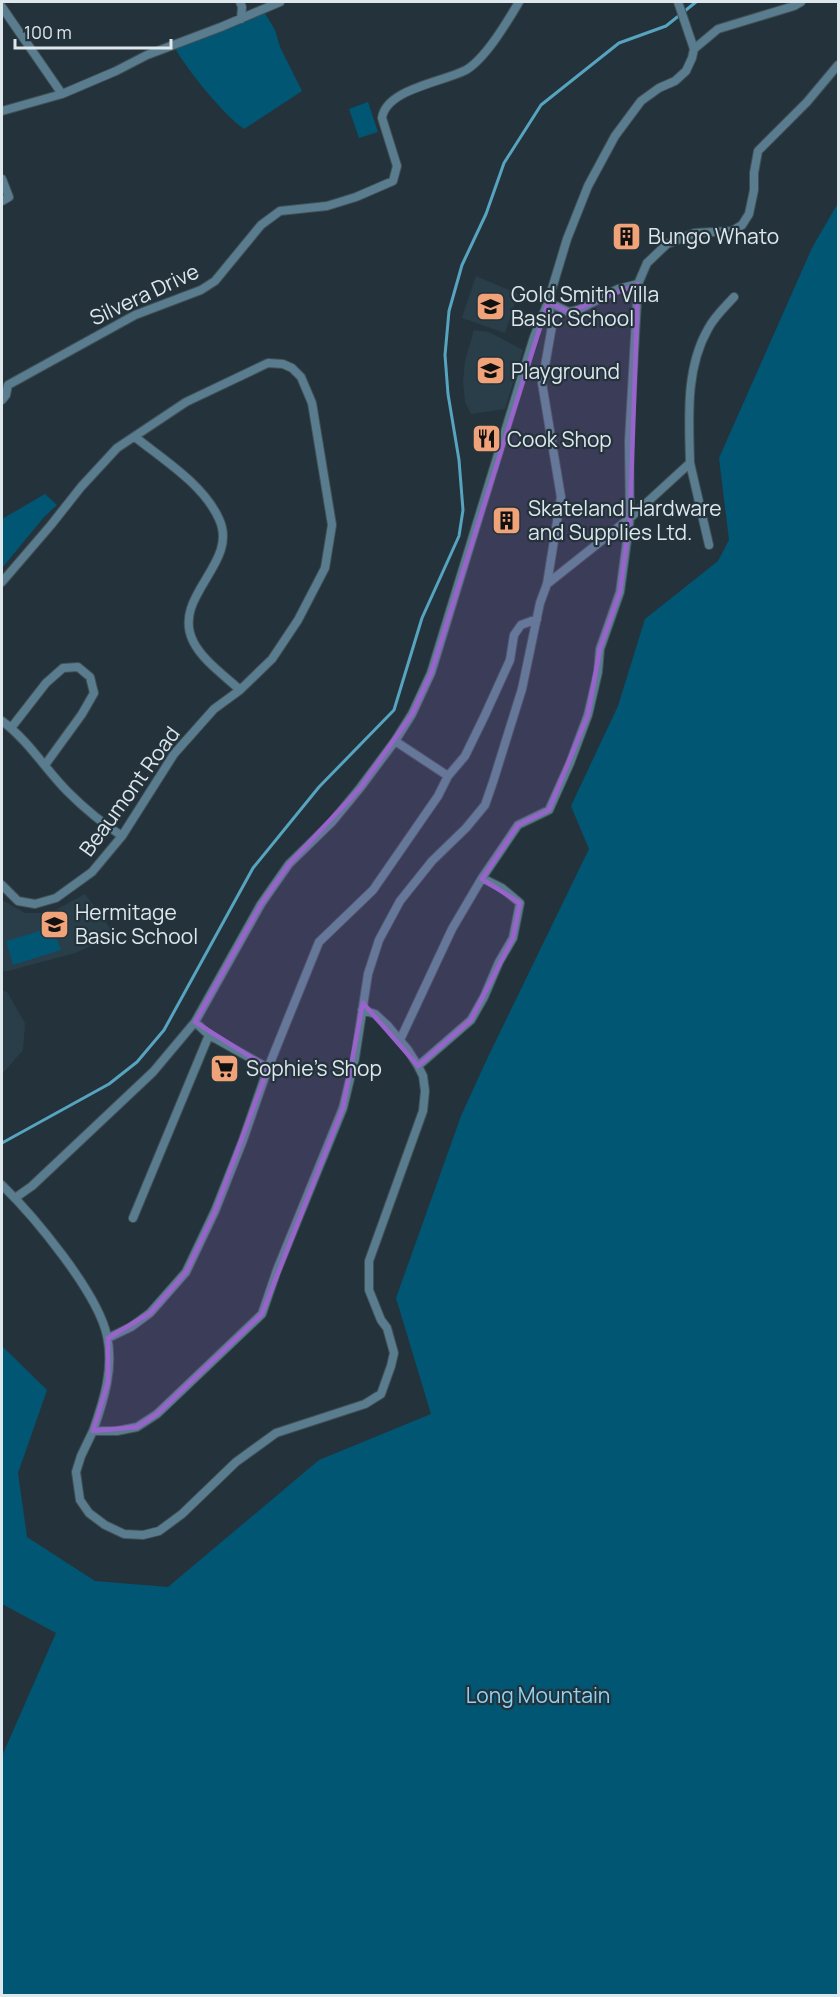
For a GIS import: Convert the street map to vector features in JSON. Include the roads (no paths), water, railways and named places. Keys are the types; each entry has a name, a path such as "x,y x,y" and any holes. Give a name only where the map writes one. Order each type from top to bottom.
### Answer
{"street":[{"path":"240,2 242,7 240,19"},
{"path":"2,111 62,94 147,55 280,2"},
{"name":"Silvera Drive","path":"2,400 6,395 8,385 135,315 201,290 215,281 257,230 280,211 327,206 356,197 393,181 397,166 381,118 387,105 418,88 465,70 478,61 502,31 519,2"},
{"path":"15,1198 32,1186 153,1071 195,1022 261,904 289,864 332,822 360,788 412,714 431,673 534,337 548,302 567,239 588,186 615,136 641,101 659,88 675,81 687,71 694,49 718,29 801,2"},
{"path":"680,5 694,49"},
{"path":"2,7 62,94"},
{"path":"400,1040 452,929 482,878 518,825 549,810 588,715 598,672 600,649 620,592 630,518 629,441 638,284 647,263 668,244 695,233 732,231 742,225 749,214 758,151 807,102 838,65"},
{"path":"2,179 9,194 7,199 2,201"},
{"path":"548,302 569,312 580,309 618,289 638,284"},
{"path":"709,545 690,463 689,419 694,362 708,329 735,297"},
{"path":"93,1431 117,1431 137,1427 157,1414 262,1314 277,1270 343,1108 355,1058 368,974 379,940 400,901 432,861 466,828 485,805 522,689 547,584 561,498 542,383 552,326 548,302"},
{"name":"Beaumont Road","path":"2,885 18,901 35,904 56,898 92,872 122,836 174,754 214,710 240,690 273,659 298,620 325,568 332,525 312,403 301,377 292,368 283,364 268,363 250,370 186,402 135,437"},
{"path":"2,582 81,487 117,448 135,437 201,491 220,520 225,536 219,556 191,606 187,624 193,642 207,659 240,690"},
{"path":"547,584 630,518 690,463"},
{"path":"108,1338 131,1327 150,1313 186,1272 223,1191 268,1068 319,942 373,890 438,796 448,776 465,756 510,660 514,635 521,625 537,619"},
{"path":"11,728 46,683 63,668 78,667 90,677 94,693 82,714 45,765"},
{"path":"2,721 27,744 67,791 98,820 122,836"},
{"path":"395,741 448,776"},
{"path":"418,1066 471,1020 513,938 520,903 502,888 482,878"},
{"path":"2,1185 15,1198 82,1283 102,1317 108,1338 108,1382 93,1431 76,1472 80,1500 88,1513 124,1534 143,1535 159,1530 182,1514 236,1462 276,1433 365,1404 381,1394 394,1353 387,1328 381,1320 369,1290 369,1261 423,1112 425,1091 423,1076 400,1040 375,1014 362,1010"},
{"path":"195,1022 209,1035 268,1068"},
{"path":"133,1218 209,1035"}],"waterway":[{"path":"2,1143 109,1084 137,1062 164,1030 253,868 319,787 394,710 422,618 459,536 463,510 445,355 449,311 462,265 486,214 504,163 541,105 619,43 666,26 696,2"}],"place":[{"name":"Bungo Whato","path":"627,236"},
{"name":"Gold Smith Villa Basic School","path":"490,306"},
{"name":"Playground","path":"490,371"},
{"name":"Cook Shop","path":"486,439"},
{"name":"Skateland Hardware and Supplies Ltd.","path":"507,520"},
{"name":"Hermitage Basic School","path":"54,924"},
{"name":"Sophie's Shop","path":"225,1068"}],"park label":[{"name":"Long Mountain","path":"538,1695"}]}
